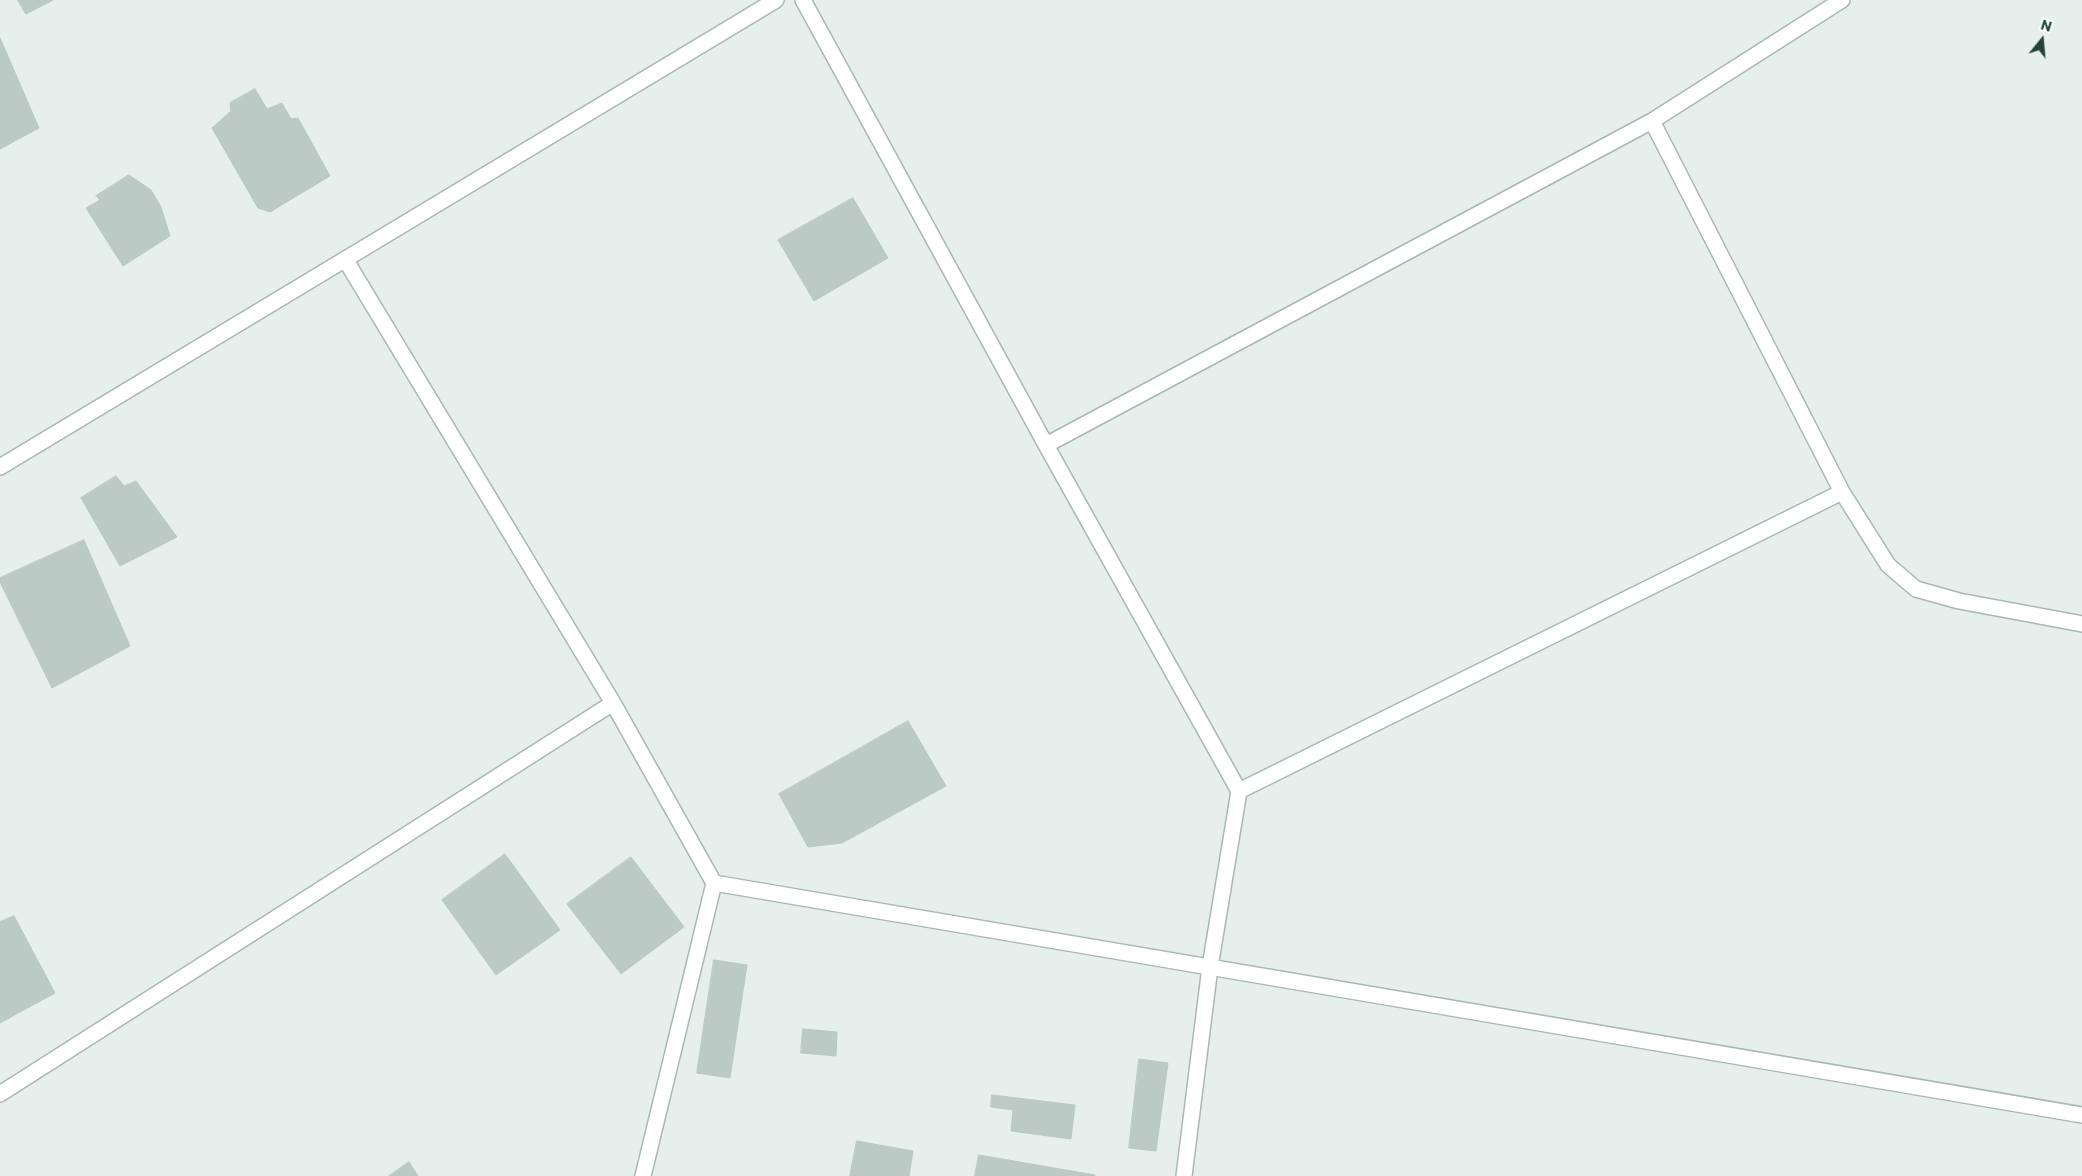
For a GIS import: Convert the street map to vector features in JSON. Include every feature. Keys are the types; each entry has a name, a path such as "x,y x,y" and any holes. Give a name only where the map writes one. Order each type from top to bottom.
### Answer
{"street":[{"path":"0,467 776,0"},
{"path":"803,0 1046,446 1239,790 1210,968 1184,1176"},
{"path":"1046,446 1652,121 1842,0"},
{"path":"1652,121 1842,492 1888,565 1916,589 1959,601 2082,624"},
{"path":"345,259 613,703 714,883 643,1176"},
{"path":"1239,790 1842,492"},
{"path":"0,1094 613,703"},
{"path":"714,883 2082,1115"}],"building":[{"path":"18,0 53,0 26,14"},
{"path":"0,38 39,128 0,149"},
{"path":"255,89 267,109 282,103 291,119 298,118 330,176 270,212 258,208 212,128 231,111 230,103"},
{"path":"129,175 151,190 161,207 170,236 123,266 86,208 100,200 96,196"},
{"path":"853,198 888,258 814,301 778,240"},
{"path":"116,476 124,486 136,481 177,537 120,566 81,498"},
{"path":"84,540 130,646 52,688 0,582 0,578"},
{"path":"908,721 946,786 842,843 808,847 779,794"},
{"path":"505,854 560,930 496,975 442,900"},
{"path":"631,857 684,927 621,974 567,904"},
{"path":"14,916 55,993 0,1023 0,922"},
{"path":"714,960 747,965 730,1078 697,1073"},
{"path":"803,1029 837,1032 836,1056 801,1053"},
{"path":"1139,1059 1168,1063 1156,1151 1129,1148"},
{"path":"992,1095 1075,1105 1071,1139 1011,1131 1013,1110 991,1107"},
{"path":"857,1141 913,1151 909,1176 850,1176"},
{"path":"979,1155 1095,1175 1095,1176 975,1176"},
{"path":"409,1162 418,1176 389,1176"}]}
